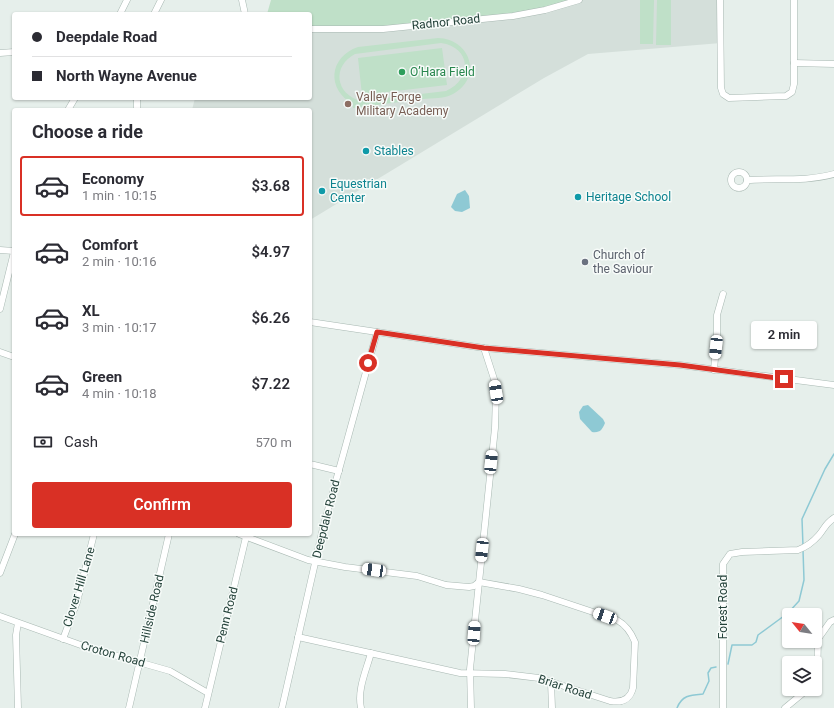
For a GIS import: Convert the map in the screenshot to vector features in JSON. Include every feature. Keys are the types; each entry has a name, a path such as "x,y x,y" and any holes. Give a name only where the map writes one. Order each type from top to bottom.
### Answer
{"street":[{"path":"121,12 127,0"},
{"path":"155,12 161,0"},
{"path":"242,0 245,12"},
{"name":"Radnor Road","path":"312,29 383,29 513,16 545,10 579,0"},
{"path":"720,0 721,88 723,94 729,98 786,96 792,92 794,84 794,0"},
{"path":"0,52 12,52"},
{"path":"794,63 834,64"},
{"path":"747,180 811,179 834,174"},
{"path":"0,250 12,252"},
{"path":"0,309 12,260"},
{"path":"714,370 717,315 722,294"},
{"path":"312,322 484,348 680,365 834,385"},
{"name":"Deepdale Road","path":"282,708 323,528 377,332"},
{"path":"471,708 469,674 496,402 494,382 484,348"},
{"path":"0,352 12,356"},
{"path":"312,464 339,471"},
{"name":"Forest Road","path":"723,708 723,564 730,554 742,552 798,550 806,547 834,518"},
{"path":"0,573 14,536"},
{"name":"Clover Hill Lane","path":"63,639 77,602 94,536"},
{"name":"Hillside Road","path":"129,708 169,536"},
{"path":"246,537 296,556 345,567 417,576 446,585 469,587 474,586 479,582"},
{"name":"Penn Road","path":"208,694 246,537"},
{"name":"Briar Road","path":"298,637 469,674 505,674 533,677 615,702 625,700 631,694 634,684 635,642 630,631 624,624 617,620 549,597 519,589 479,582"},
{"name":"Croton Road","path":"0,616 63,639 170,671 208,694"},
{"path":"818,656 818,639 830,622 834,620"},
{"path":"18,623 16,635 18,708"},
{"path":"361,708 360,696 371,653"},
{"path":"551,682 552,708"},
{"path":"205,708 208,694"},
{"path":"785,708 800,696"}],"shaded area":[{"name":"Valley Forge Military Academy","path":"579,0 719,0 721,43 588,54 544,78 312,219 312,108 192,108 194,100 312,100 312,29"}],"green space":[{"path":"271,0 579,0 545,10 383,29 312,29 312,12 268,12"},
{"path":"640,0 654,0 653,44 640,44"},
{"path":"657,0 671,0 671,45 656,45"},
{"path":"438,38 449,40 458,45 465,52 469,60 470,70 468,79 462,87 446,97 353,108 353,104 344,98 338,90 334,74 341,58 348,52 358,47","holes":["441,43 458,50 463,57 465,64 461,79 455,86 446,91 361,101 352,97 342,86 340,72 343,65 355,54"]},
{"name":"O’Hara Field","path":"442,48 447,85 362,95 358,58"}],"water":[{"path":"465,190 469,196 470,208 462,212 455,211 451,207 457,194"},
{"path":"588,405 603,419 605,423 599,431 592,432 580,419 579,412 583,406"}],"waterway":[{"path":"803,546 802,519 825,469 834,454"},
{"path":"728,664 732,645 752,645 756,642 758,635 788,613 799,601 804,580 803,550"},
{"path":"677,708 681,700 687,696 703,694 709,681 708,673 711,668 716,667"}],"place":[{"name":"O’Hara Field","path":"402,72"},
{"name":"Valley Forge Military Academy","path":"348,104"},
{"name":"Stables","path":"366,151"},
{"name":"Equestrian Center","path":"322,191"},
{"name":"Heritage School","path":"578,197"},
{"name":"Church of the Saviour","path":"585,262"}],"route":[{"path":"368,363 377,332 484,348 680,365 784,379"}]}
